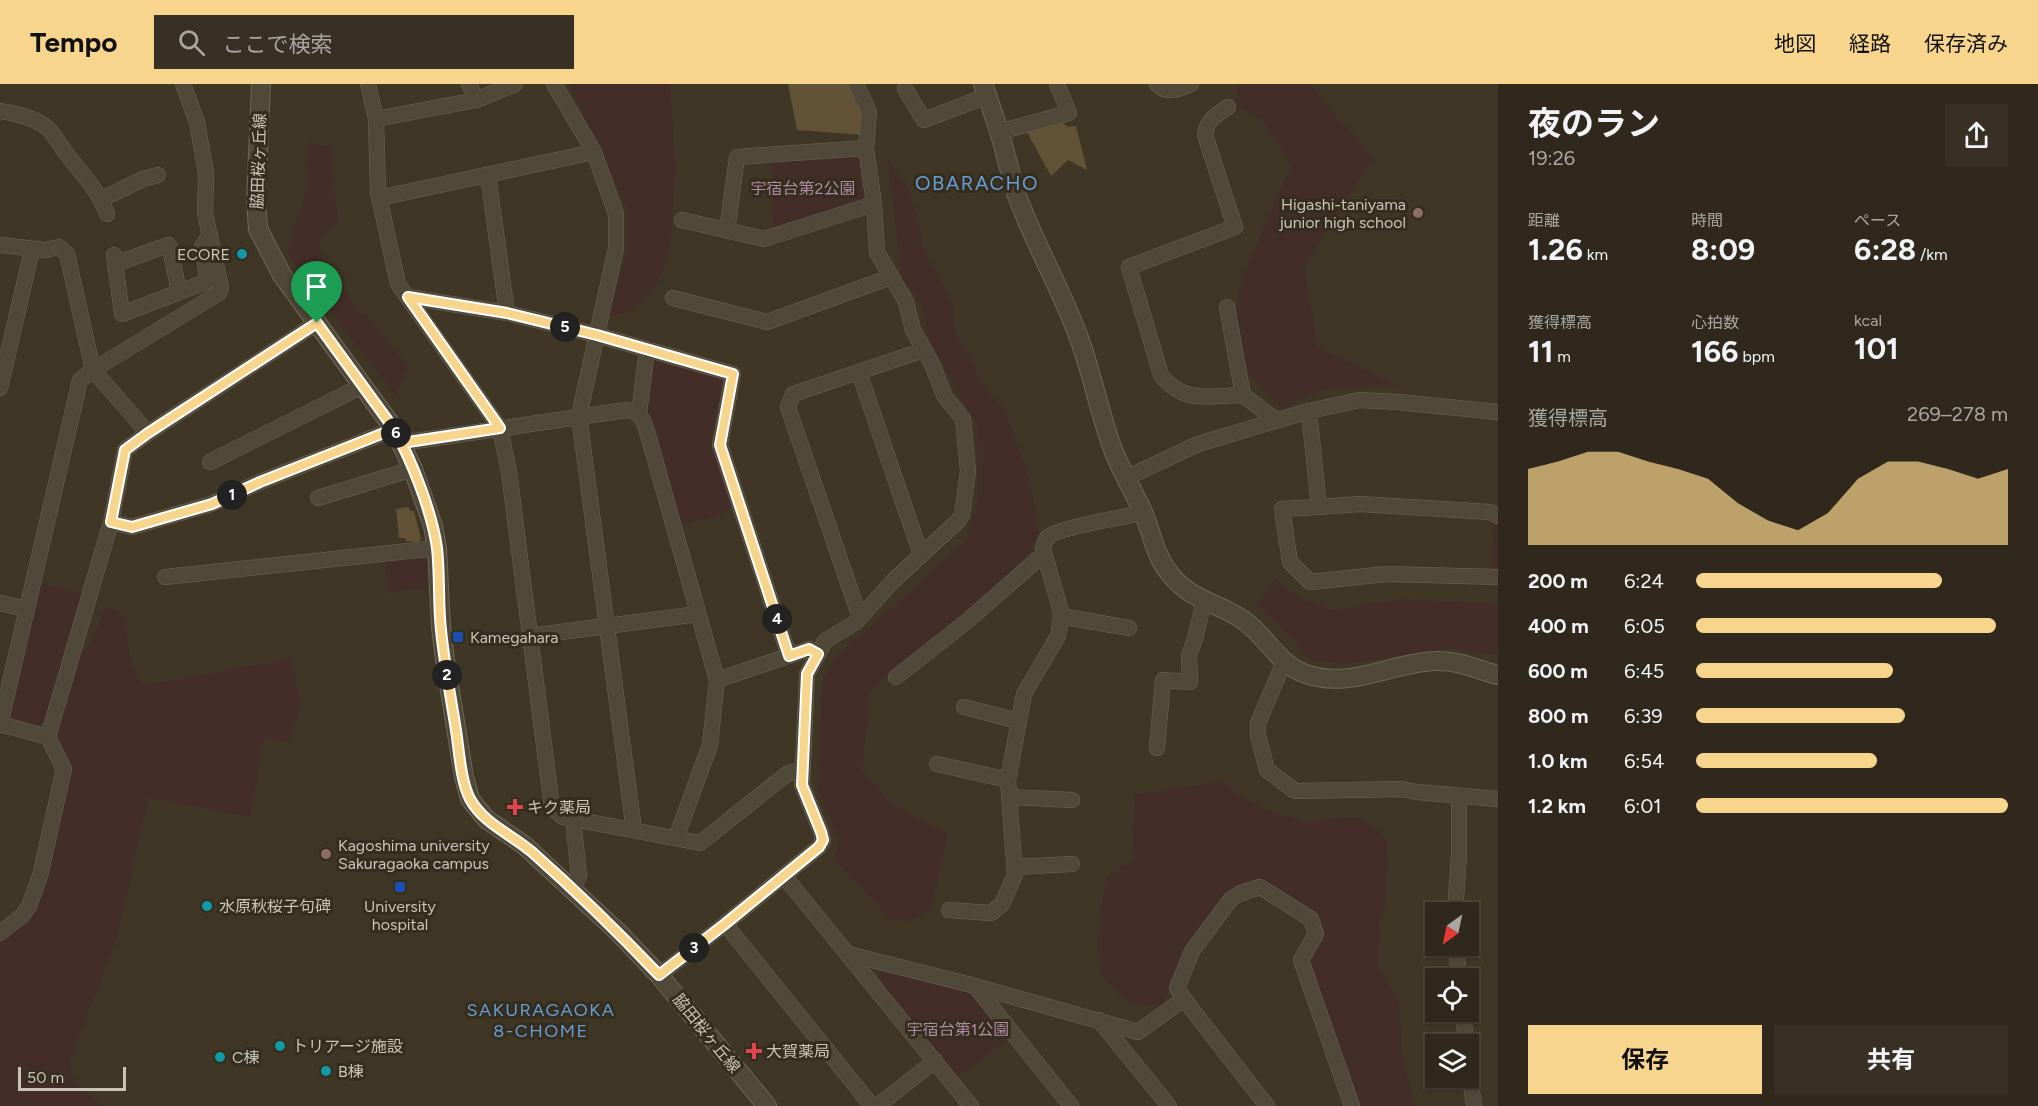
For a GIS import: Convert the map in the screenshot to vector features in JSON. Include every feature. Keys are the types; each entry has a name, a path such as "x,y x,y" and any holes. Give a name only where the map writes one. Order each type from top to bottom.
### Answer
{"street":[{"path":"48,737 0,725 80,380 219,293 222,288 205,213 206,173 197,122 183,84"},
{"name":"脇田桜ヶ丘線","path":"261,84 256,201 258,229 282,275 398,436 413,469 433,526 437,548 445,660 464,777 470,799 486,819 524,845 573,889 659,975 767,1106"},
{"path":"368,84 376,119 379,198 399,284 500,428 509,472 552,807 563,817 700,843 787,774 803,769"},
{"path":"469,84 476,100"},
{"path":"376,119 476,100 515,84"},
{"path":"554,84 594,153 616,214 616,248 579,417 634,830"},
{"path":"659,975 819,847 823,840 821,832 802,785 807,674 825,641 860,618 893,581 962,515 968,471 963,419 945,397 913,330 906,302 877,252 874,204 866,148 869,112 856,84"},
{"path":"999,132 1069,113 1057,84"},
{"path":"1157,84 1167,91 1177,90 1191,84"},
{"path":"905,89 924,120 985,90 1019,199 1080,340 1104,426 1144,513 1159,558 1169,574 1183,588 1204,602 1244,620 1284,662 1301,672 1317,677 1341,679 1364,676 1436,661 1452,662 1498,675"},
{"path":"1228,107 1214,116 1206,125 1205,135 1235,227 1130,267 1161,375 1167,383 1191,397 1243,395 1276,420"},
{"path":"0,111 13,113 46,126 74,164 89,179 102,199 107,214"},
{"path":"727,231 737,157 866,148"},
{"path":"379,198 594,153"},
{"path":"102,199 143,179 158,175"},
{"path":"488,175 507,313"},
{"path":"682,220 764,239 874,204"},
{"path":"179,292 168,245 115,259 122,314 208,281 202,247 210,234"},
{"path":"0,245 32,250 59,247 67,254 93,370 148,433"},
{"path":"0,388 32,250"},
{"path":"673,298 767,322 891,277"},
{"path":"408,297 507,313 597,335 733,374 720,445 789,656"},
{"path":"1227,307 1243,395"},
{"path":"0,933 22,916 29,906 40,876 64,769 48,737 111,522 125,450 317,323"},
{"path":"639,414 647,350"},
{"path":"860,618 788,407 793,394 924,350"},
{"path":"859,372 921,555"},
{"path":"210,462 362,386"},
{"path":"1126,478 1198,444 1276,420 1359,400 1498,412"},
{"path":"111,522 132,527 212,504 260,482 398,436 500,428 634,410 643,421 717,680 710,745 676,838"},
{"path":"1309,411 1319,507"},
{"path":"318,498 413,469"},
{"path":"1498,516 1490,512 1360,504 1282,509 1290,562 1310,582 1386,574 1498,577"},
{"path":"949,910 991,913 1002,904 1015,875 1008,780 1018,721 1024,694 1058,636 1061,616 1044,554 1044,542 1049,536 1062,531 1144,513"},
{"path":"165,577 437,548"},
{"path":"896,677 966,622 1044,554"},
{"path":"1157,748 1163,680 1190,682 1188,655 1196,639 1204,602"},
{"path":"0,603 27,609"},
{"path":"530,636 698,614"},
{"path":"1061,616 1129,627"},
{"path":"717,680 809,649 818,654"},
{"path":"1284,662 1258,723 1258,735 1267,770 1295,791 1402,789 1498,799"},
{"path":"964,707 1018,721"},
{"path":"937,764 1008,780"},
{"path":"1456,902 1459,855 1459,796"},
{"path":"1010,798 1072,800"},
{"path":"573,819 579,876 573,889"},
{"path":"1015,867 1072,864"},
{"path":"784,876 971,1106"},
{"path":"1268,1106 1177,988 1192,951 1232,899 1241,893 1260,887 1311,919 1317,934 1301,960 1352,1106"},
{"path":"725,924 872,1106"},
{"path":"848,954 1099,1019 1138,1032 1184,999"},
{"path":"975,986 1071,1106"},
{"path":"1099,1019 1169,1106"},
{"path":"877,1106 935,1062"},
{"path":"1471,1088 1474,1106"}],"green space":[{"path":"569,84 670,84 675,168 671,243 658,283 632,311 609,316 626,256 628,210"},
{"path":"1239,84 1310,84 1373,158 1304,267 1318,348 1400,386 1326,388 1282,409 1246,371 1236,320 1241,281 1291,166 1264,121 1234,104"},
{"path":"308,142 331,147 334,193 339,221 319,240 322,258 360,313 367,315 408,367 396,396 287,254 306,190"},
{"name":"宇宿台第2公園","path":"854,156 863,162 867,195 862,201 773,231 771,159"},
{"path":"887,156 906,183 919,223 922,247 947,292 953,308 955,337 972,358 979,380 1005,411 1029,478 1039,532 1029,553 989,592 870,691 862,771 892,804 948,833 931,909 909,921 890,920 834,858 840,842 818,791 822,682 836,657 967,539 978,499 977,423 958,394 943,362 932,351 920,302 902,279"},
{"path":"651,358 719,373 724,382 711,443 732,501 728,512 685,525 678,521 645,407"},
{"path":"1494,520 1498,523 1498,571 1491,571"},
{"path":"421,558 428,562 427,588 387,593 385,561"},
{"path":"1276,578 1302,599 1333,610 1400,599 1498,604 1498,655 1450,648 1344,664 1310,660 1281,628 1257,607"},
{"path":"39,583 84,593 46,721 37,726 13,720 9,710"},
{"path":"105,606 124,614 131,663 144,685 290,659 300,698 300,708 290,743 264,738 250,817 148,798 118,934 70,1061 73,1078 100,1106 0,1106 0,942 32,917 46,878 71,768 54,739 77,660 94,638"},
{"path":"1222,780 1242,797 1265,810 1310,823 1337,817 1361,818 1376,827 1387,842 1386,904 1379,922 1378,965 1399,1003 1402,1052 1414,1106 1359,1106 1310,960 1324,938 1320,916 1282,894 1239,886 1219,898 1177,970 1163,1004 1148,1005 1130,1001 1102,976 1098,939 1105,887 1107,877 1132,861 1135,794"},
{"name":"宇宿台第1公園","path":"883,968 971,992 1009,1039 956,1079 877,978"}],"shaded area":[{"path":"788,84 849,84 860,95 865,135 797,130"},
{"path":"1063,123 1068,127 1076,126 1087,170 1068,160 1051,176 1027,132"},
{"path":"409,507 410,511 414,511 421,539 418,542 399,538 396,509"}],"place":[{"name":"Higashi-taniyama junior high school","path":"1418,213"},
{"name":"ECORE","path":"242,254"},
{"name":"Kamegahara","path":"458,637"},
{"name":"キク薬局","path":"515,807"},
{"name":"Kagoshima university Sakuragaoka campus","path":"326,854"},
{"name":"University hospital","path":"400,887"},
{"name":"水原秋桜子句碑","path":"207,906"},
{"name":"トリアージ施設","path":"280,1046"},
{"name":"大賀薬局","path":"754,1051"},
{"name":"C棟","path":"220,1057"},
{"name":"B棟","path":"326,1071"}],"district":[{"name":"OBARACHO","path":"977,183"},
{"name":"SAKURAGAOKA 8-CHOME","path":"541,1020"}],"route":[{"path":"317,323 125,450 111,522 132,527 212,504 260,482 394,429 413,469 433,526 437,548 445,660 465,787 470,799 486,819 524,845 557,874 659,975 819,847 823,840 802,785 807,674 818,654 809,649 789,656 720,445 733,374 597,335 507,313 408,297 500,428 402,443 394,429 317,323"}]}
